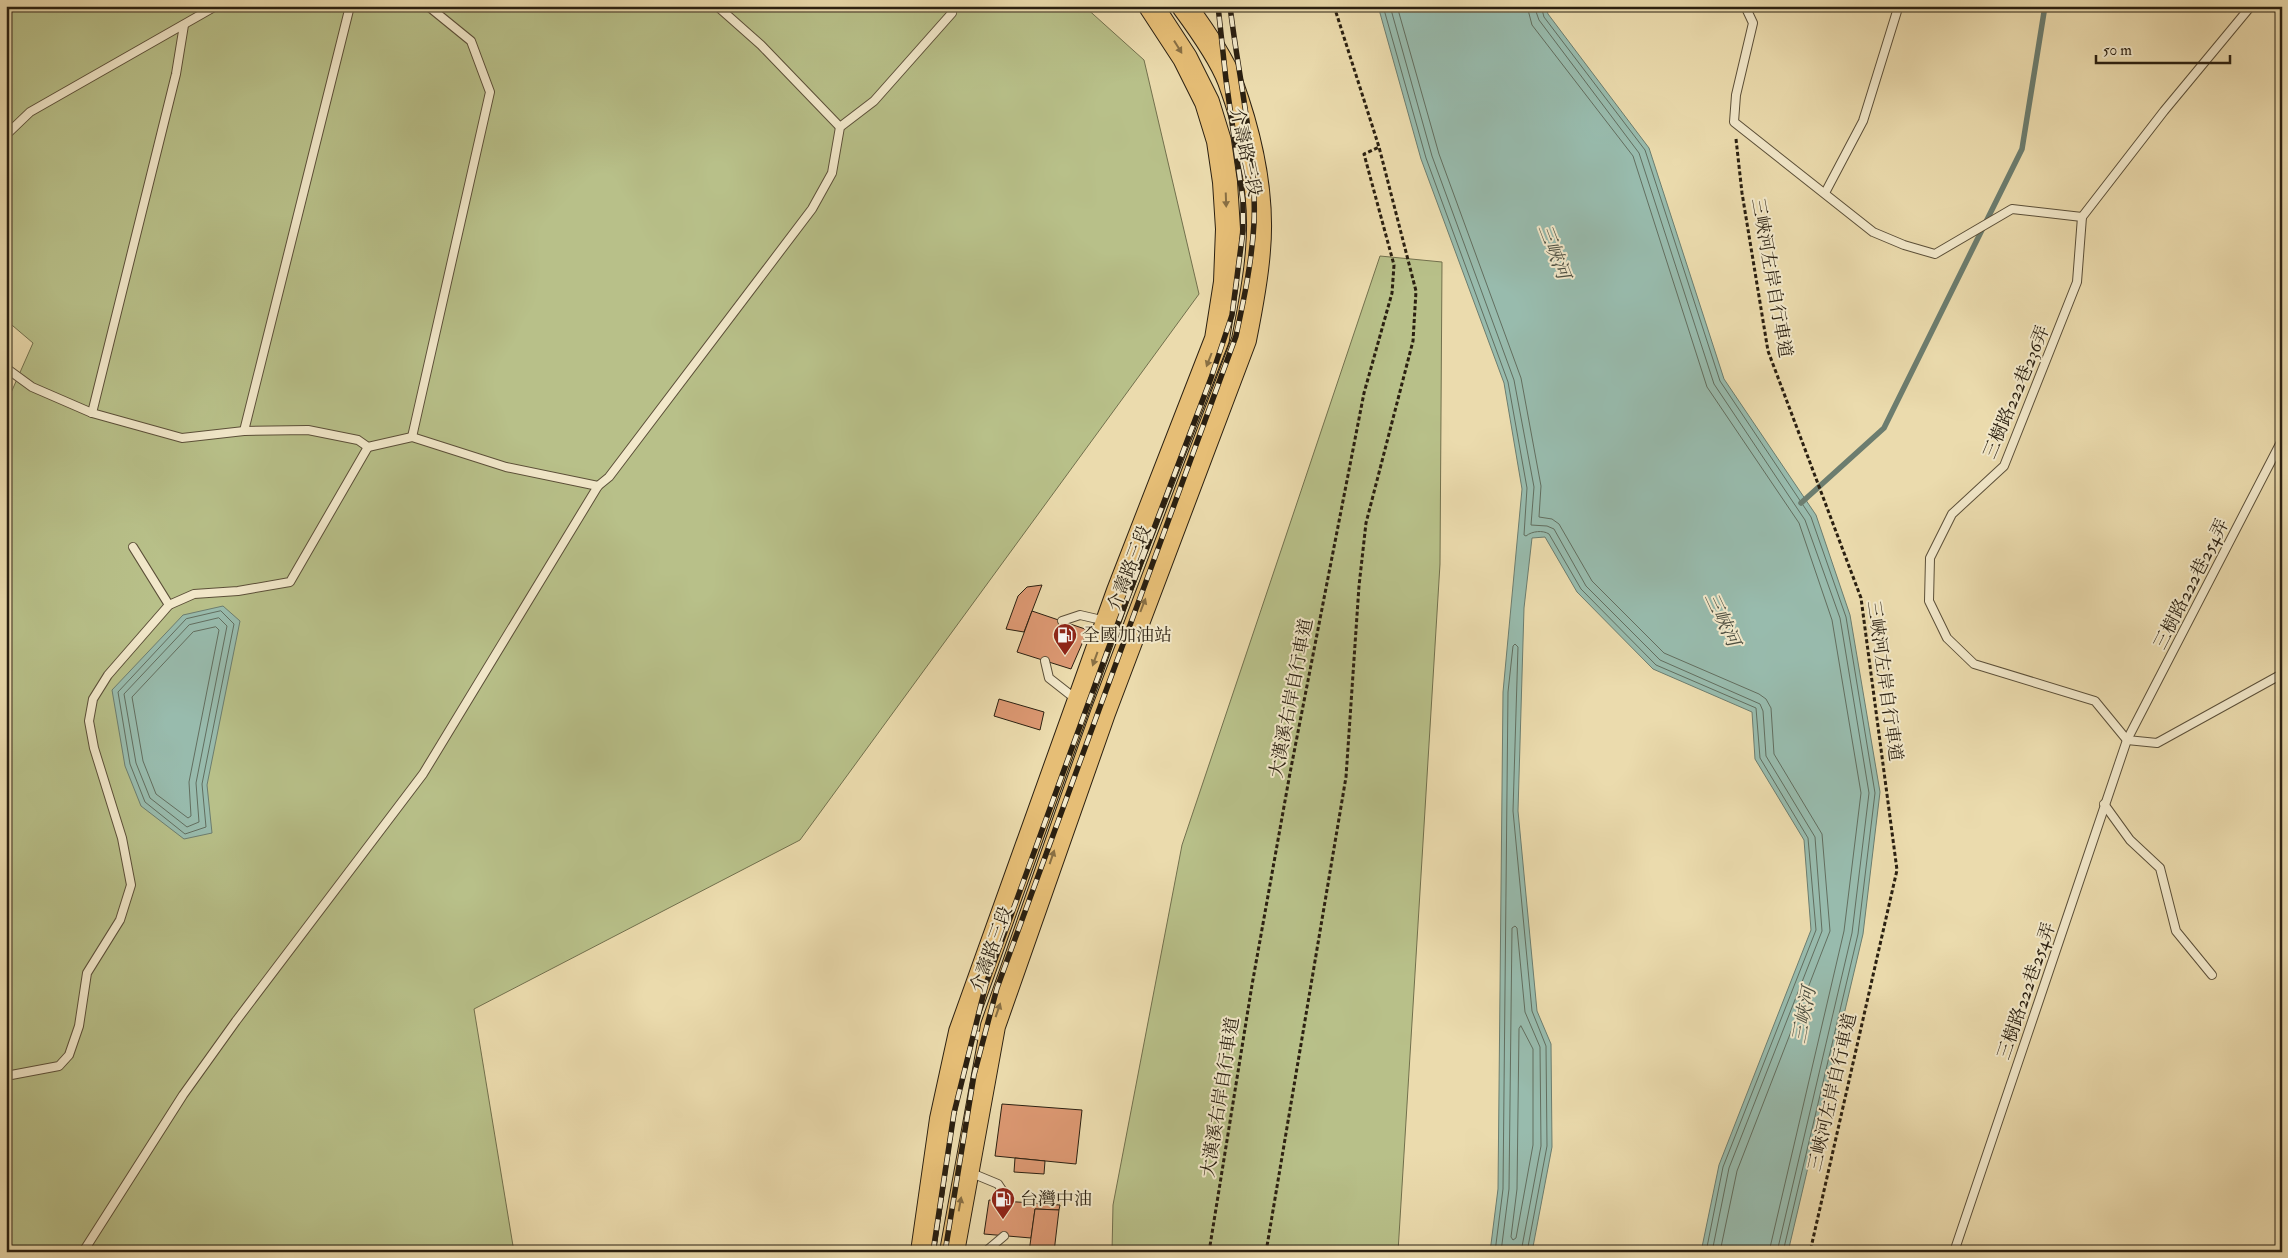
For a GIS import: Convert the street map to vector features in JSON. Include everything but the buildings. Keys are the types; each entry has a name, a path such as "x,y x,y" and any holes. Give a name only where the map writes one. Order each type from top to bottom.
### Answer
{"main road":[{"name":"介壽路三段","path":"923,1252 942,1119 961,1032 1108,622 1217,339 1226,282 1226,182 1219,141 1207,102 1185,58 1151,6"},
{"name":"介壽路三段","path":"952,1252 990,1038 1103,713 1244,340 1258,249 1257,191 1246,138 1229,80 1196,21 1184,6"},
{"path":"1199,6 1229,80"}],"lane":[{"path":"6,136 30,112 216,6"},
{"path":"244,431 350,6"},
{"path":"412,437 490,92 471,41 428,6"},
{"path":"717,6 761,45 840,127"},
{"path":"1745,6 1753,23 1736,95 1734,122 1874,232 1904,245 1935,254 2012,209 2082,217 2164,111 2251,6"},
{"path":"1825,194 1863,121 1898,8"},
{"path":"83,1252 183,1095 236,1021 423,774 598,486 609,477 812,209 832,173 840,127 874,101 952,13"},
{"path":"92,413 176,74 184,25"},
{"name":"三樹路222巷236弄","path":"2082,217 2077,282 2041,376 2004,466 1952,514 1930,558 1930,601 1948,638 1974,664 2095,701 2127,740"},
{"path":"6,368 32,386 92,413 182,438 244,431 308,430 358,440 368,447"},
{"path":"6,1076 59,1066 69,1055 79,1026 87,973 120,920 131,885 122,838 94,748 89,721 93,699 108,675 170,605 194,594 238,591 290,582 368,447 412,437 506,467 598,486"},
{"name":"三樹路222巷254弄","path":"1954,1252 2127,740 2282,440"},
{"path":"133,547 170,605"},
{"path":"1062,621 1080,615 1108,622"},
{"path":"1045,661 1050,678 1080,702"},
{"path":"2127,740 2157,743 2282,674"},
{"path":"2104,804 2130,840 2160,868 2176,931 2212,975"},
{"path":"961,1032 990,1038"},
{"path":"966,1171 998,1184 1010,1202"},
{"path":"985,1252 1004,1236"}],"path":[{"path":"1266,1252 1346,777 1358,586 1366,523 1413,341 1416,291 1379,147 1334,6"},
{"name":"三峽河左岸自行車道","path":"1734,122 1742,194 1768,351 1861,598 1897,870 1810,1252"},
{"name":"大漢溪右岸自行車道","path":"1209,1252 1252,985 1290,773 1364,393 1392,293 1394,265 1364,154 1379,147"}],"green space":[{"path":"6,6 1084,6 1144,60 1199,294 800,840 474,1009 514,1252 6,1252 6,404 33,343 6,320"},
{"path":"1380,256 1442,262 1440,564 1398,1252 1112,1252 1113,1205 1182,845"}],"water":[{"name":"三峽河","path":"1378,6 1545,6 1548,14 1649,148 1724,379 1816,515 1850,615 1880,792 1863,934 1788,1252 1701,1252 1719,1165 1811,930 1804,840 1755,759 1752,712 1653,669 1577,592 1545,537 1532,538 1524,608 1518,811 1537,1011 1551,1044 1552,1147 1532,1252 1490,1252 1498,1189 1503,692 1522,489 1504,383 1421,159"},
{"path":"223,606 240,621 207,785 212,833 184,839 141,806 125,766 112,690 183,615"}],"waterway":[{"path":"1801,503 1884,428 2022,149 2045,6"}],"railway":[{"path":"933,1252 954,1113 986,984 1107,652 1211,378 1232,315 1243,231 1243,201 1218,6"},
{"path":"945,1252 974,1075 997,988 1236,336 1245,294 1251,251 1254,197 1250,143 1230,6"}],"place":[{"name":"全國加油站","path":"1065,656"},
{"name":"台灣中油","path":"1003,1220"}]}
